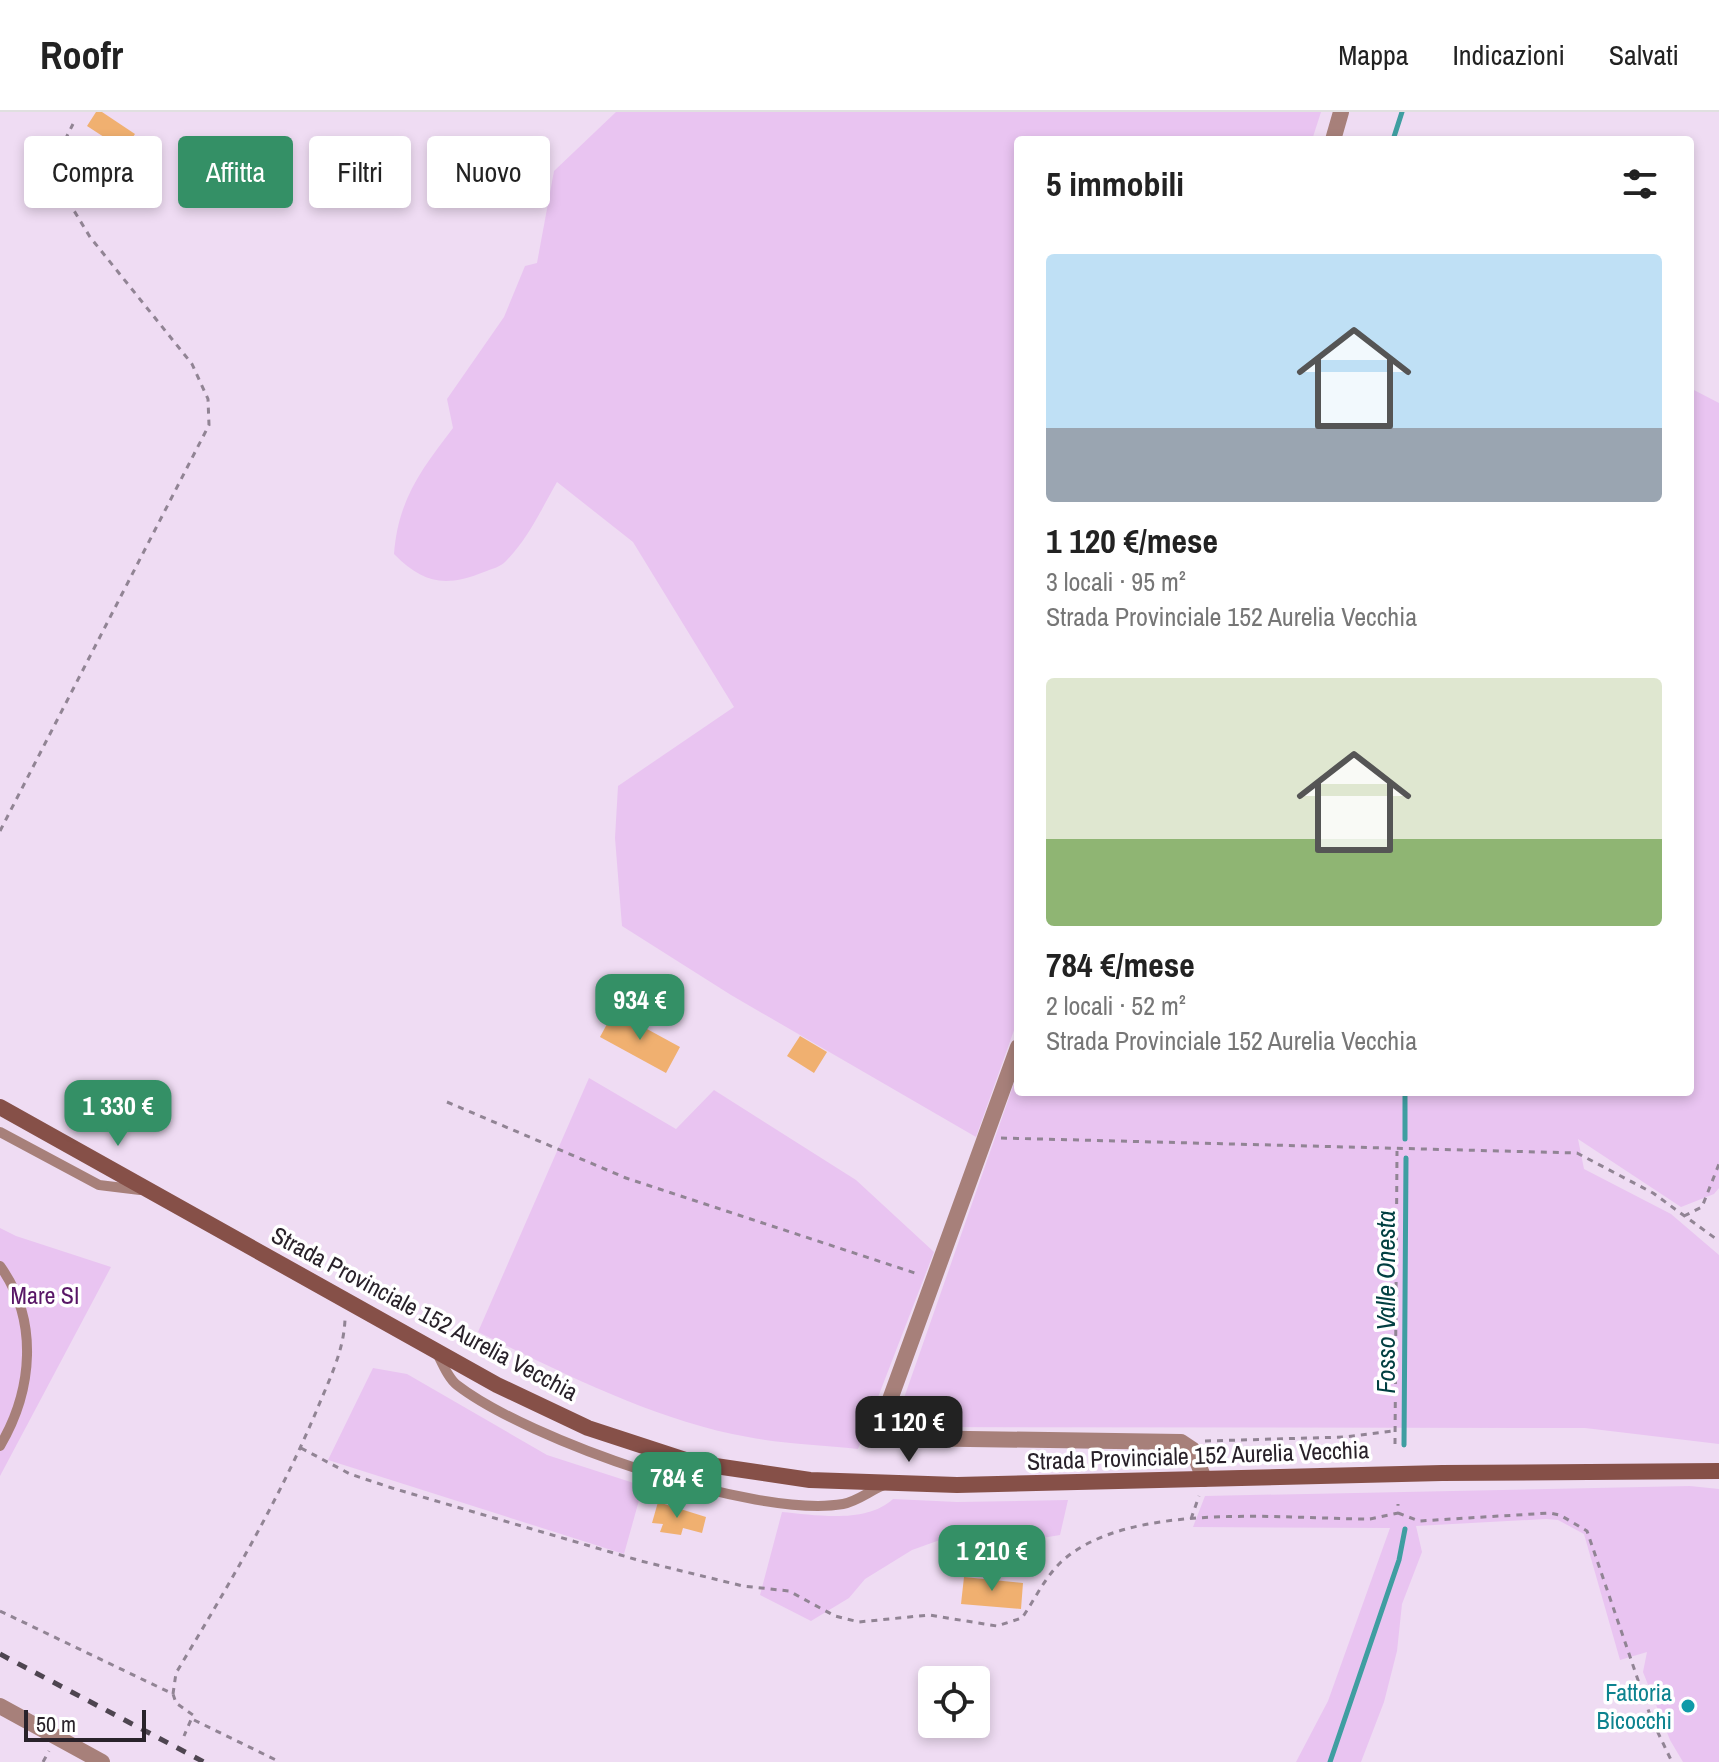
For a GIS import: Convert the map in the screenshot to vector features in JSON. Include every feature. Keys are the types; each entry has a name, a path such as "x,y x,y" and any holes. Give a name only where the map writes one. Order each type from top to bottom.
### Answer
{"main road":[{"name":"Strada Provinciale 152 Aurelia Vecchia","path":"0,1107 497,1385 588,1428 695,1463 810,1480 957,1485 1719,1471"}],"street":[{"path":"1334,136 1341,112"},
{"path":"1014,1058 888,1405 890,1429 904,1438 1181,1442 1193,1450 1204,1479"},
{"path":"0,1706 102,1762"}],"lane":[{"path":"0,1132 99,1185 156,1192"},
{"path":"0,1266 16,1294 27,1343 22,1397 0,1446"},
{"path":"435,1350 454,1383 483,1402 600,1456 682,1483 813,1505 846,1504 887,1483"}],"path":[{"path":"0,831 209,425 208,399 192,364 90,237 59,186 56,173 60,150 73,124"},
{"path":"447,1102 626,1178 933,1279"},
{"path":"987,1133 1001,1139 1577,1153 1653,1193 1719,1241"},
{"path":"1395,1444 1397,1151"},
{"path":"1684,1216 1702,1207 1719,1164"},
{"path":"280,1762 194,1720 191,1711 176,1703 173,1694 176,1673 244,1561 301,1448 342,1347 346,1300"},
{"path":"1181,1442 1345,1437 1393,1431"},
{"path":"301,1448 350,1474 392,1488 641,1561 757,1589 789,1591 859,1622 940,1616 997,1626 1022,1618 1044,1580 1063,1560 1098,1538 1134,1524 1191,1519 1370,1519 1398,1513 1419,1521 1549,1513 1587,1531 1651,1718 1672,1762"},
{"path":"1191,1519 1204,1479"},
{"path":"1398,1504 1398,1513"},
{"path":"0,1611 173,1694"},
{"path":"184,1736 194,1720"}],"green space":[{"path":"616,112 1321,112 1313,136 1014,136 1014,1030 976,1137 731,995 622,926 615,838 618,786 734,707 633,542 557,482 521,543 496,568 457,580 435,580 415,571 394,554 400,517 413,486 453,428 447,399 504,317 525,266 537,263 547,208 550,208 554,171"},
{"path":"1694,390 1719,403 1719,1188 1714,1194 1681,1207 1578,1139 1584,1169 1671,1214 1719,1255 1719,1444 1585,1428 922,1427 904,1398 1014,1083 1014,1096 1694,1096"},
{"path":"589,1078 676,1129 714,1090 856,1180 934,1252 858,1449 762,1439 678,1419 610,1394 478,1332"},
{"name":"Mare SI","path":"0,1228 111,1267 0,1476"},
{"path":"373,1368 407,1374 547,1455 643,1486 624,1554 328,1460"},
{"path":"1690,1486 1719,1489 1719,1762 1683,1762 1670,1740 1643,1672 1647,1652 1620,1660 1584,1534 1558,1520 1546,1519 1416,1526 1422,1552 1402,1604 1397,1651 1384,1702 1361,1762 1296,1762 1328,1701 1390,1528 1193,1527 1205,1496"},
{"path":"893,1499 957,1502 1068,1500 1060,1535 1030,1540 951,1536 912,1550 865,1579 849,1598 811,1621 760,1595 782,1512 855,1515 882,1507"}],"building":[{"path":"96,112 102,112 135,134 102,136 87,126"},
{"path":"614,1011 680,1047 666,1073 600,1037"},
{"path":"800,1036 827,1052 814,1073 787,1056"},
{"path":"658,1502 706,1517 702,1533 683,1528 681,1535 660,1532 663,1524 652,1523"},
{"path":"964,1577 1023,1583 1021,1609 961,1604"}],"waterway":[{"name":"Fosso Valle Onesta","path":"1394,136 1402,112"},
{"name":"Fosso Valle Onesta","path":"1405,1096 1405,1139"},
{"name":"Fosso Valle Onesta","path":"1404,1445 1406,1158"},
{"name":"Fosso Valle Onesta","path":"1330,1762 1399,1560 1405,1529"}],"railway":[{"path":"0,1654 204,1762"}],"place":[{"name":"Fattoria Bicocchi","path":"1688,1706"}]}
